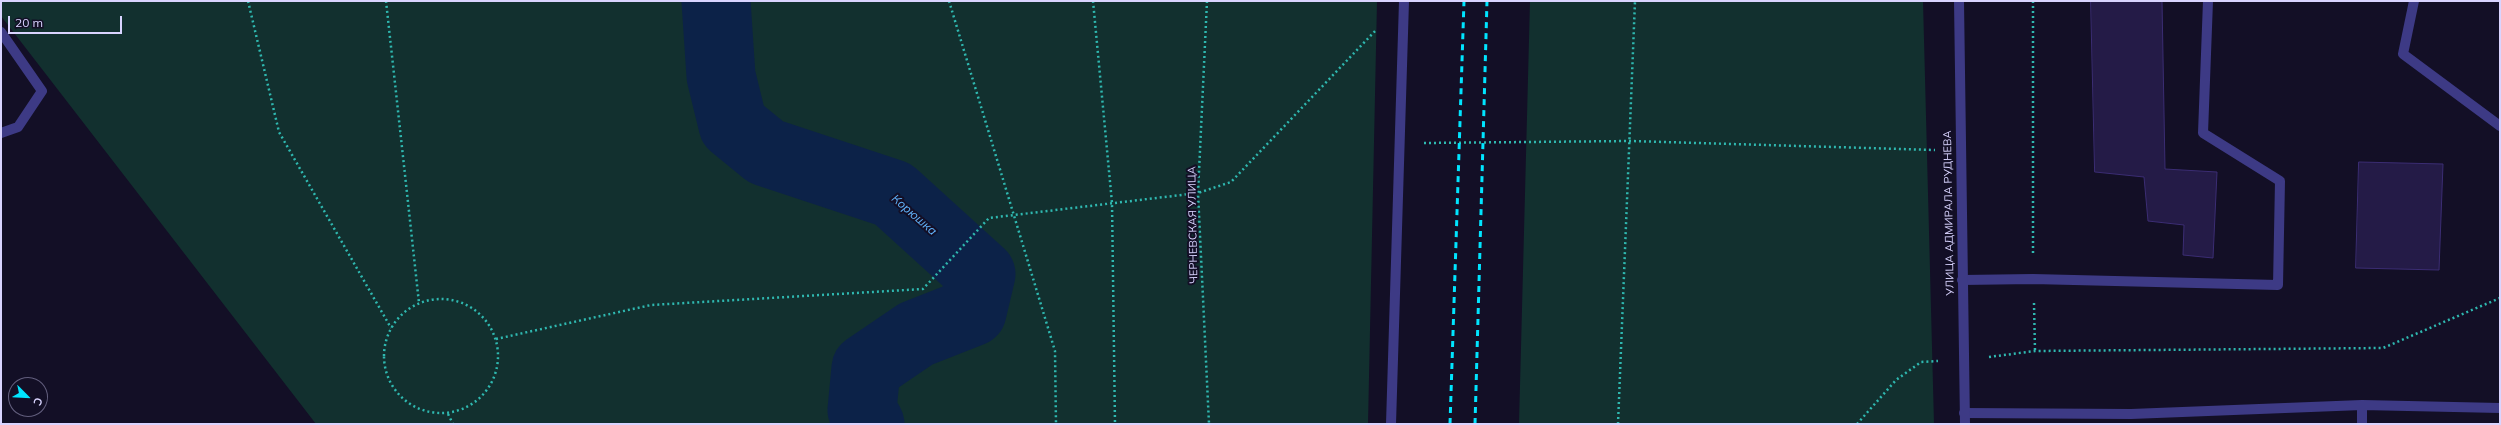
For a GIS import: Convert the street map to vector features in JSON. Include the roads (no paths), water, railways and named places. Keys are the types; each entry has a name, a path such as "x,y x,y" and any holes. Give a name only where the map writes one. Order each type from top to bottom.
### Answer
{"street":[{"name":"УЛИЦА АДМИРАЛА РУДНЕВА","path":"1960,1 1960,151 1965,424"},
{"path":"1962,280 2033,279 2278,285 2280,182 2203,133 2208,1"},
{"path":"2414,1 2403,54 2500,126"},
{"path":"1391,424 1404,2"},
{"path":"1,32 42,91 18,127 1,133"},
{"path":"1964,413 2131,419 2362,405 2500,408"},
{"path":"2362,405 2362,424"}],"water":[{"path":"686,1 740,1 728,42 738,113 733,125 721,123"}],"waterway":[{"name":"Корюшка","path":"716,1 721,76 733,125 766,152 893,194 981,274 972,312 916,334 866,368 862,410 870,424"}],"railway":[{"path":"1450,424 1464,1"},
{"path":"1475,424 1487,1"}]}
